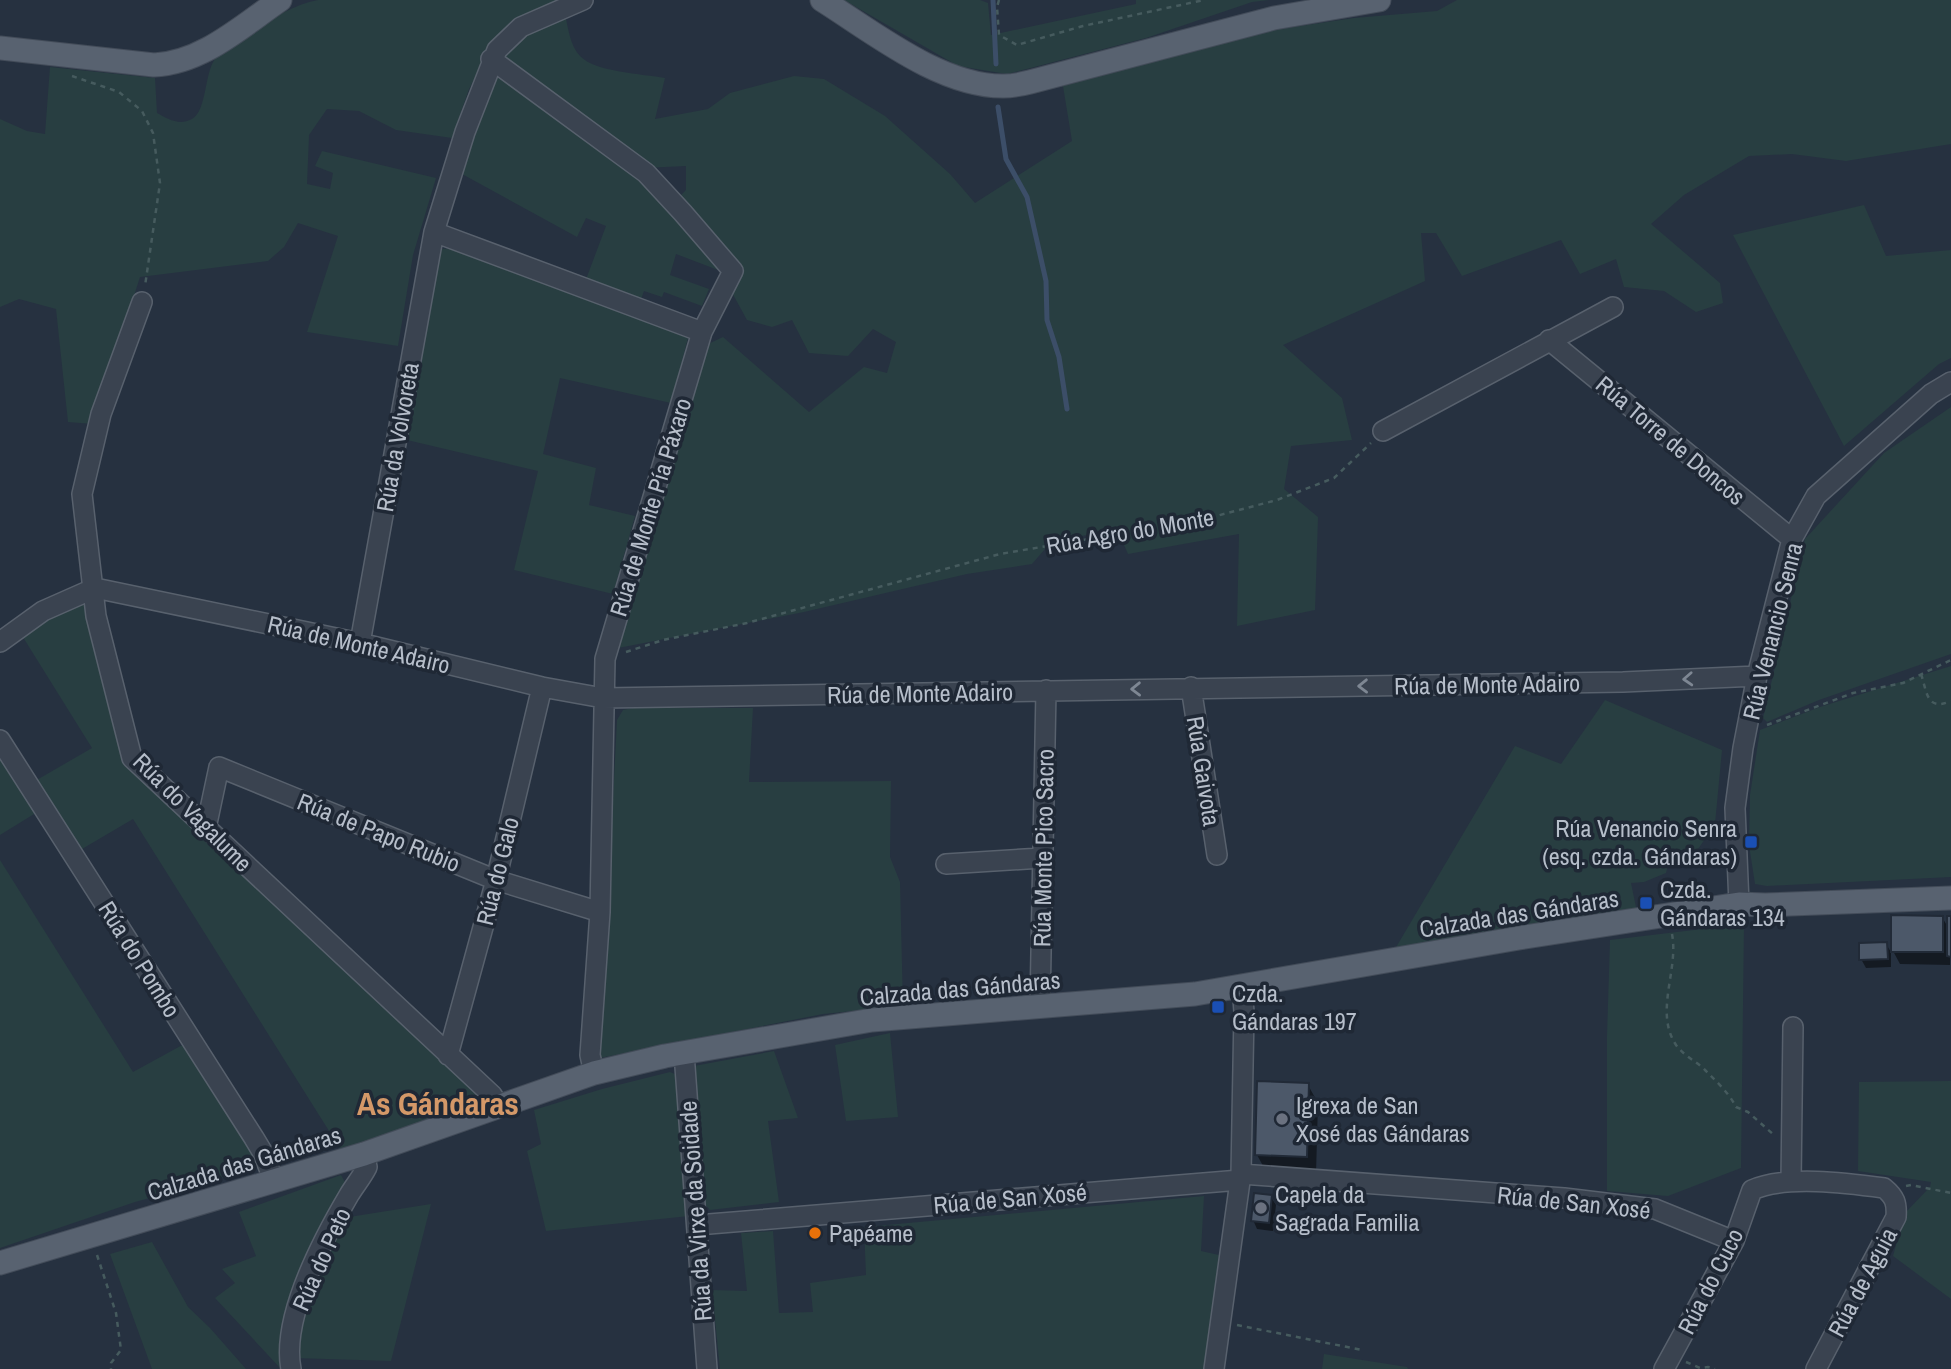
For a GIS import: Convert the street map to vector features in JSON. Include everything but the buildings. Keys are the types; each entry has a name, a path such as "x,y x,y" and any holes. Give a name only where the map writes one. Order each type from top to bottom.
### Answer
{"main road":[{"path":"0,48 154,65 170,64 204,51 280,0"},
{"path":"822,0 912,58 964,81 1005,86 1083,69 1273,18 1379,0"},
{"name":"Calzada das Gándaras","path":"0,1263 364,1154 594,1073 684,1053 872,1020 1195,994 1506,940 1739,904 1951,898"}],"street":[{"name":"Rúa da Volvoreta","path":"360,643 434,232 465,132 491,59 497,50 521,27 583,0"},
{"name":"Rúa de Monte Pía Páxaro","path":"491,59 646,173 733,271 702,332 605,659 600,912 590,1055 594,1073"},
{"path":"434,232 702,332"},
{"name":"Rúa do Vagalume","path":"142,302 101,414 82,494 95,587 96,616 132,758 492,1095 499,1106"},
{"path":"1384,431 1613,307"},
{"name":"Rúa Torre de Doncos","path":"1549,340 1792,539"},
{"name":"Rúa Venancio Senra","path":"1739,904 1735,808 1756,676 1792,539 1816,496 1931,394 1951,382"},
{"path":"0,642 43,611 95,587"},
{"name":"Rúa de Monte Adairo","path":"95,587 360,643 542,687 603,698 1622,682 1756,676"},
{"name":"Rúa do Galo","path":"448,1055 496,880 542,687"},
{"name":"Rúa Gaivota","path":"1191,687 1217,855"},
{"name":"Rúa Monte Pico Sacro","path":"1040,1006 1046,690"},
{"name":"Rúa do Pombo","path":"0,740 263,1153 274,1181"},
{"name":"Rúa de Papo Rubio","path":"206,828 219,767 496,880 600,912"},
{"path":"946,864 1042,858"},
{"path":"1214,1369 1240,1177 1244,1012 1242,986"},
{"path":"1793,1027 1791,1181 1869,1186 1884,1188 1892,1194"},
{"name":"Rúa da Virxe da Soidade","path":"684,1053 708,1369"},
{"name":"Rúa do Peto","path":"291,1369 289,1341 306,1280 347,1198 367,1167 364,1154"},
{"name":"Rúa de San Xosé","path":"696,1225 1240,1177 1564,1198 1655,1209 1734,1241"},
{"name":"Rúa do Cuco","path":"1667,1364 1734,1241 1752,1191 1765,1184 1791,1181"},
{"name":"Rúa de Aguia","path":"1816,1369 1896,1217 1897,1204 1892,1194"}],"path":[{"path":"999,0 999,35 1017,45 1083,26 1203,0"},
{"path":"51,54 74,79 119,92 142,111 153,133 160,183 142,302"},
{"name":"Rúa Agro do Monte","path":"605,659 663,640 747,623 1000,554 1201,520 1277,500 1334,478 1384,431"},
{"path":"1747,727 1763,726 1853,693 1903,683 1951,660"},
{"path":"1922,674 1927,695 1933,703 1943,705 1951,701"},
{"path":"1672,929 1674,942 1666,1011 1675,1044 1731,1097 1736,1107 1748,1112 1775,1136 1791,1138"},
{"path":"1892,1194 1911,1185 1951,1193"},
{"path":"96,1252 116,1313 121,1350 111,1363 111,1369"},
{"path":"1220,1321 1362,1350"},
{"path":"1667,1364 1715,1369"}],"green space":[{"path":"318,0 574,0 498,36 469,89 452,138 396,130 359,111 327,109 309,135 307,184 330,189 333,173 315,166 322,151 436,178 413,255 398,346 307,332 338,236 298,223 284,247 268,261 140,277 93,424 68,422 56,309 19,299 0,307 0,119 27,131 45,134 50,67 155,78 157,113 174,121 187,121 197,114 200,108 211,66 217,57 284,12"},
{"path":"844,0 980,0 988,3 991,35 1136,4 1136,0 1269,0 1252,2 1146,38 1007,74 958,66"},
{"path":"1457,0 1951,0 1951,144 1846,161 1792,154 1749,156 1684,195 1651,224 1720,283 1723,303 1696,312 1664,291 1624,287 1616,259 1580,274 1561,240 1462,276 1436,233 1421,233 1425,281 1283,345 1342,398 1352,440 1291,446 1284,489 1318,517 1315,610 1237,626 1239,534 1128,554 1117,529 1051,542 1032,564 967,574 804,612 618,648 704,346 723,337 809,412 864,367 887,373 896,342 873,329 848,356 809,353 792,320 772,327 747,320 707,236 681,195 686,190 686,166 644,168 500,58 522,35 565,14 574,47 587,61 608,69 665,78 655,119 708,109 730,93 794,76 824,79 885,116 950,174 975,203 1072,141 1063,86 1254,33 1354,18 1437,11"},
{"path":"495,71 652,185 721,262 718,270 676,254 670,275 709,289 702,306 664,292 662,297 644,291 640,302 585,282 606,226 586,218 577,237 462,174"},
{"path":"1864,205 1886,256 1951,250 1951,358 1939,364 1844,446 1733,235"},
{"path":"456,248 688,338 671,403 560,378 543,454 596,468 589,505 635,516 613,594 514,570 538,471 407,440 410,398 440,249"},
{"path":"1951,407 1951,654 1819,700 1767,722 1763,718 1805,539 1884,453"},
{"path":"72,602 85,604 120,737 478,1094 475,1105 341,1150 133,819 82,849 35,781 92,748 21,634"},
{"path":"1951,666 1951,877 1767,886 1755,884 1749,845 1750,795 1760,730 1820,707"},
{"path":"1605,700 1722,750 1715,824 1692,858 1683,850 1671,853 1666,873 1644,882 1631,883 1637,912 1395,949 1515,746 1561,764"},
{"path":"753,708 749,782 891,781 890,857 900,882 903,1006 823,1014 600,1058 617,720 623,710"},
{"path":"0,748 39,811 0,835"},
{"path":"0,860 133,1072 186,1043 254,1152 253,1170 135,1202 0,1248"},
{"path":"1744,924 1741,1168 1668,1196 1607,1191 1610,940"},
{"path":"890,1033 898,1117 846,1121 835,1045"},
{"path":"774,1051 798,1118 768,1121 779,1202 710,1210 704,1203 694,1066"},
{"path":"670,1072 677,1075 689,1216 546,1231 527,1151 541,1144 534,1110"},
{"path":"1951,1081 1951,1299 1893,1256 1905,1213 1930,1187 1931,1182 1858,1171 1859,1082"},
{"path":"341,1175 347,1186 284,1329 281,1369 215,1298 235,1283 222,1269 256,1256 239,1212"},
{"path":"1204,1196 1201,1251 1219,1255 1204,1369 720,1369 712,1290 747,1291 741,1233 773,1231 779,1313 813,1312 810,1283 866,1275 864,1227"},
{"path":"431,1204 391,1361 294,1358 305,1299 343,1218"},
{"path":"152,1242 188,1307 246,1369 152,1369 110,1254"},
{"path":"1324,1354 1407,1367 1408,1369 1322,1369"}],"waterway":[{"path":"993,0 996,64"},
{"path":"998,107 1006,159 1027,197 1046,281 1047,320 1059,357 1067,409"}],"place":[{"name":"Rúa Venancio Senra (esq. czda. Gándaras)","path":"1751,842"},
{"name":"Czda. Gándaras 134","path":"1646,903"},
{"name":"Czda. Gándaras 197","path":"1218,1007"},
{"name":"Igrexa de San Xosé das Gándaras","path":"1282,1119"},
{"name":"Capela da Sagrada Familia","path":"1261,1208"},
{"name":"Papéame","path":"815,1233"}],"district":[{"name":"As Gándaras","path":"438,1103"}]}
